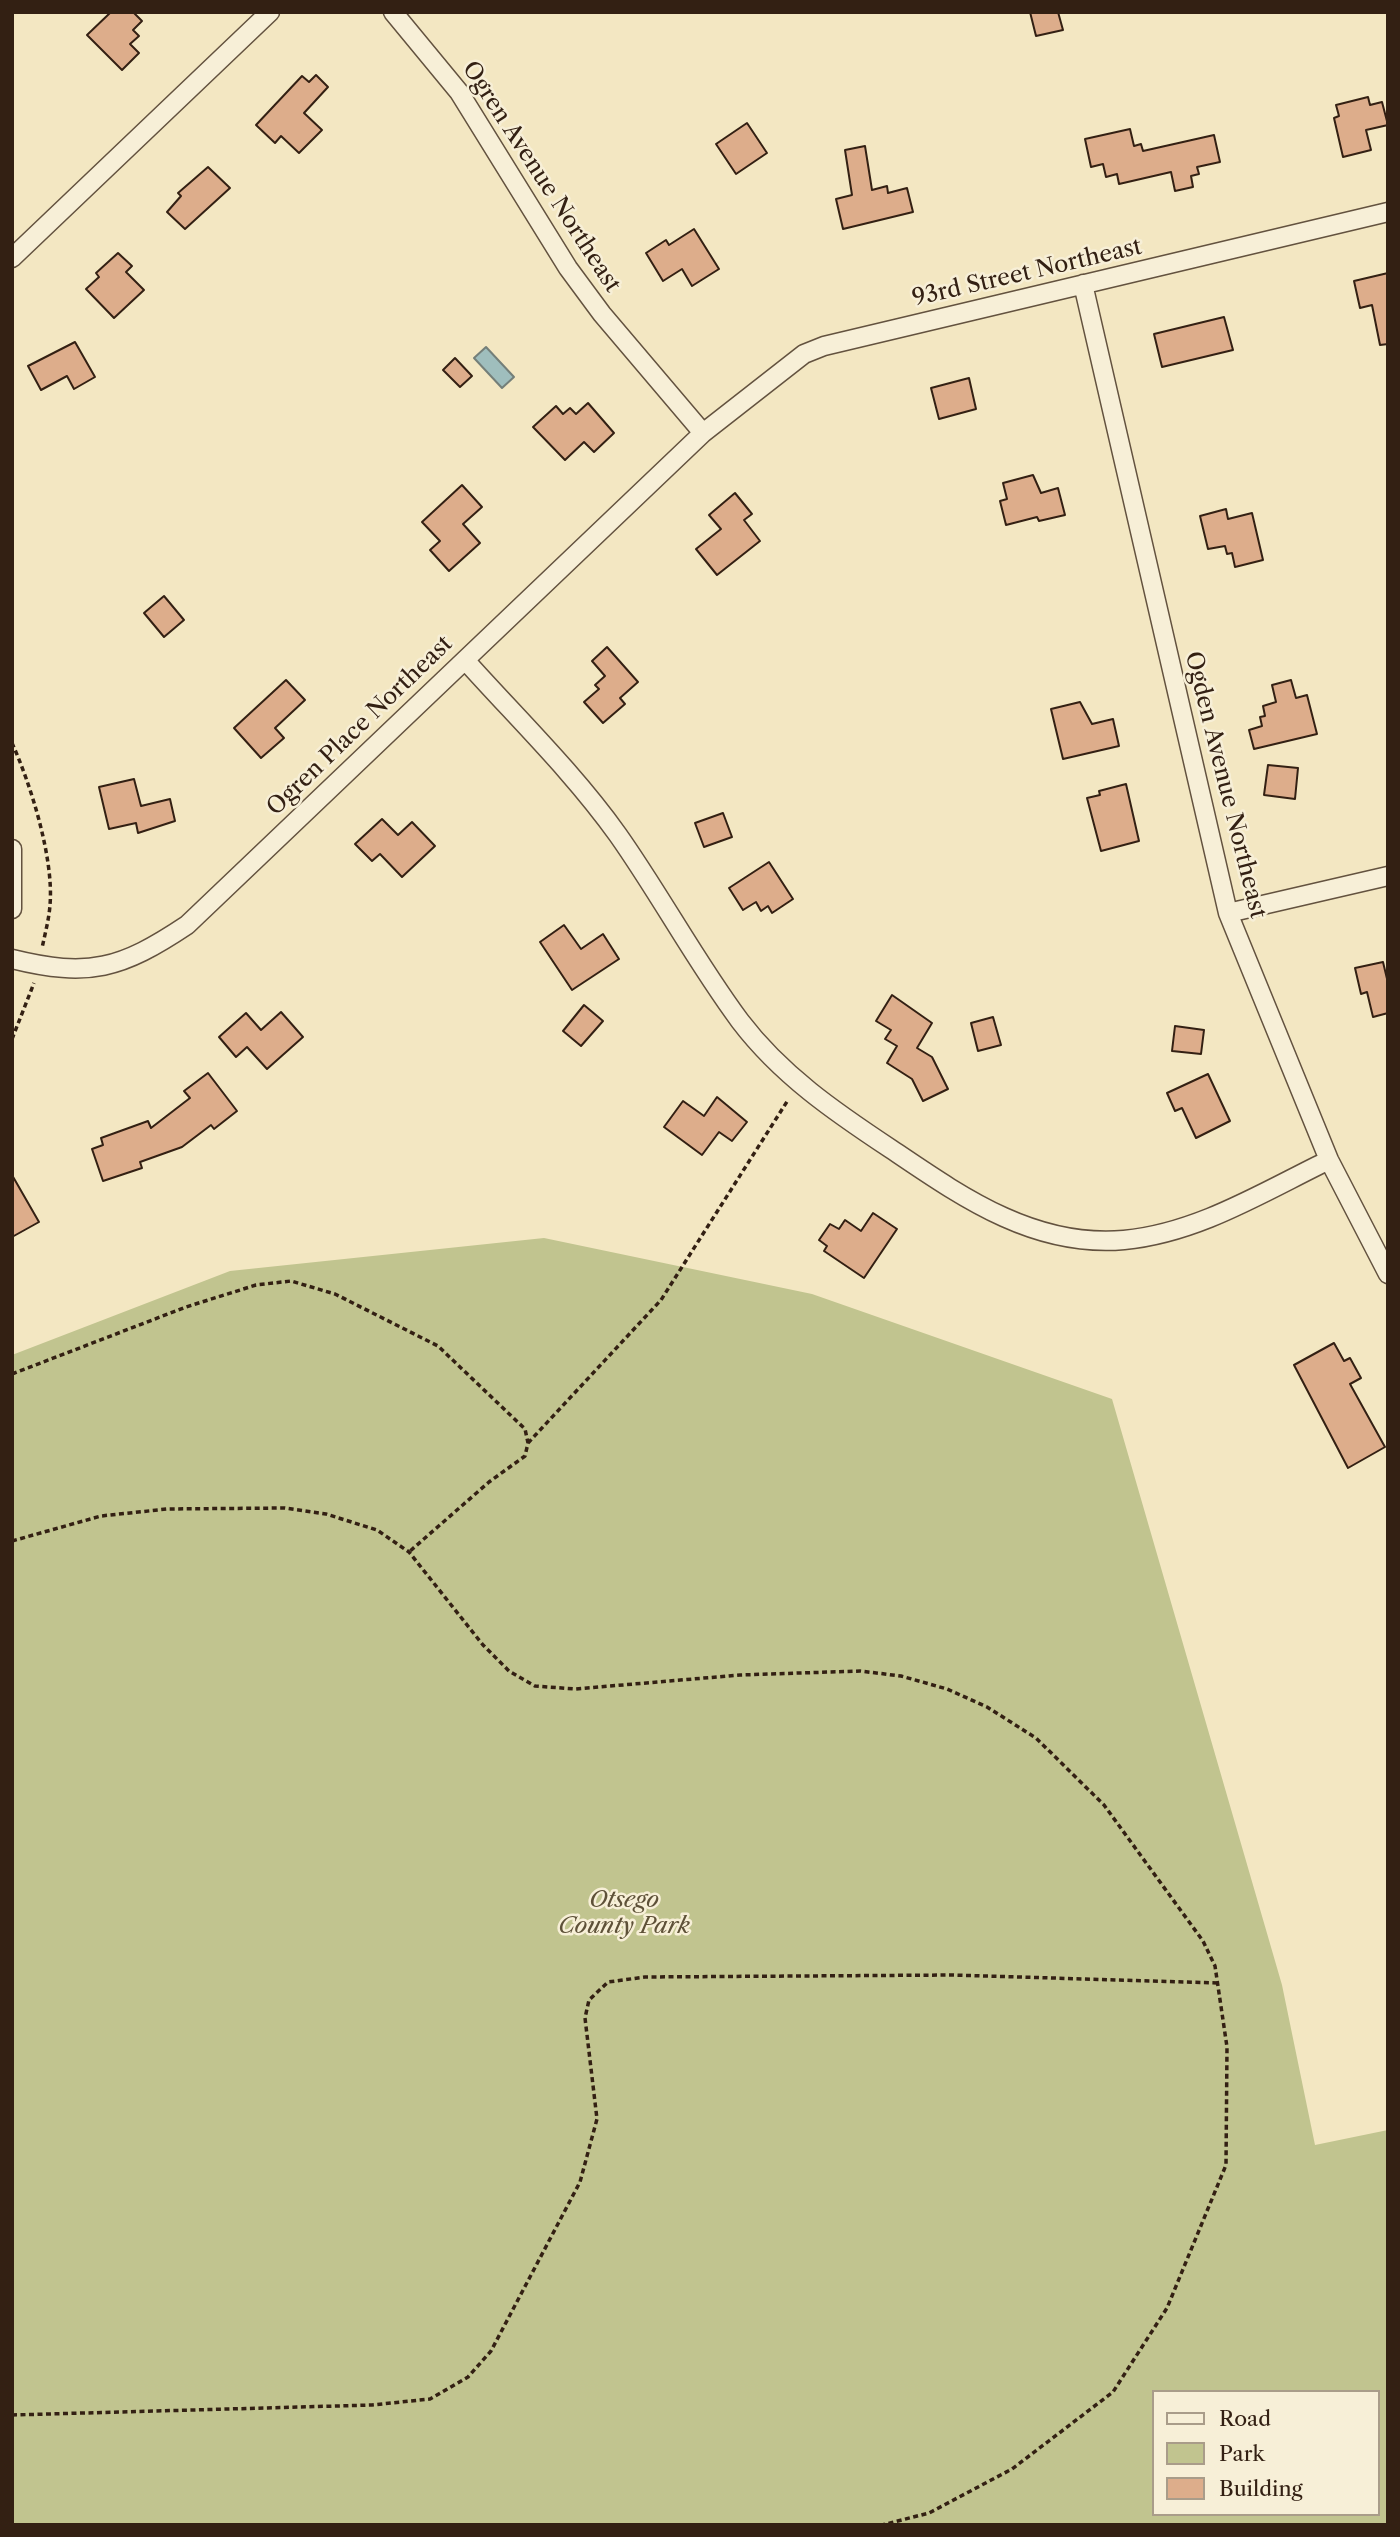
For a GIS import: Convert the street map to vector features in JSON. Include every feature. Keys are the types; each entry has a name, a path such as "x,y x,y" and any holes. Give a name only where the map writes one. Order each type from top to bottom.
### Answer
{"street":[{"path":"12,258 270,12"},
{"name":"Ogren Avenue Northeast","path":"393,12 459,92 575,277 703,433"},
{"name":"93rd Street Northeast","path":"703,433 804,354 824,346 1388,212"},
{"name":"Ogden Avenue Northeast","path":"1083,284 1228,913 1329,1160 1388,1274"},
{"name":"Ogren Place Northeast","path":"12,960 73,971 120,961 166,939 187,925 703,433"},
{"path":"465,660 617,834 740,1021 813,1097 975,1205 1043,1232 1084,1241 1144,1237 1196,1225 1329,1160"},
{"path":"12,849 12,909"},
{"path":"1228,913 1388,876"}],"path":[{"path":"12,743 34,803 44,847 51,904 43,947"},
{"path":"12,1039 34,982"},
{"path":"528,1443 661,1300 799,1083"},
{"path":"12,1374 186,1307 256,1284 291,1281 335,1294 438,1346 525,1429 528,1443 525,1456 489,1482 409,1552"},
{"path":"12,1541 101,1516 167,1509 285,1508 326,1514 377,1530 409,1552 484,1645 509,1671 535,1686 575,1689 740,1675 860,1671 901,1676 947,1689 987,1707 1036,1738 1104,1805 1203,1941 1215,1966 1227,2048 1226,2165 1167,2308 1113,2392 1012,2469 929,2513 882,2525"},
{"path":"12,2415 372,2405 430,2399 467,2377 491,2351 580,2182 597,2119 585,2018 589,2000 608,1982 645,1977 953,1975 1217,1983"}],"green space":[{"name":"Otsego County Park","path":"544,1238 812,1294 1112,1399 1282,1985 1315,2145 1388,2130 1388,2525 12,2525 12,1355 230,1271"}],"water":[{"path":"486,347 514,377 502,388 474,358"}],"building":[{"path":"111,12 133,12 142,21 133,30 139,36 130,44 139,53 122,70 87,35"},
{"path":"1030,12 1058,12 1063,30 1036,36"},
{"path":"316,75 328,87 304,113 322,130 299,153 281,136 275,143 256,125 302,76 309,82"},
{"path":"1368,97 1370,105 1382,102 1388,125 1366,130 1371,150 1343,157 1334,118 1339,116 1336,105"},
{"path":"747,123 767,153 736,174 716,144"},
{"path":"1130,129 1134,146 1141,144 1143,151 1214,135 1220,162 1197,167 1199,174 1191,176 1193,187 1175,191 1171,172 1119,184 1117,174 1106,177 1103,164 1091,167 1085,139"},
{"path":"865,146 872,190 887,186 888,193 907,188 913,212 843,229 836,199 852,195 845,150"},
{"path":"208,167 230,188 185,229 167,212 181,196 178,193"},
{"path":"694,229 719,269 692,286 682,269 663,281 646,253 666,240 669,245"},
{"path":"118,253 132,266 126,272 144,290 114,318 86,289 99,277 96,273"},
{"path":"1388,273 1388,344 1380,345 1372,305 1360,308 1354,281"},
{"path":"1224,317 1233,350 1162,367 1154,334"},
{"path":"75,342 95,377 74,389 67,376 41,390 28,366"},
{"path":"455,358 472,376 460,387 443,370"},
{"path":"969,378 976,409 939,419 931,388"},
{"path":"588,403 614,433 594,452 584,442 565,460 533,427 556,406 563,414 570,408 576,414"},
{"path":"1033,475 1041,493 1058,488 1065,515 1039,521 1037,517 1006,525 1000,501 1007,499 1003,483"},
{"path":"462,485 482,507 463,524 480,543 449,571 430,550 440,541 422,522"},
{"path":"735,493 752,514 744,520 760,541 717,575 696,549 721,529 709,515"},
{"path":"1226,509 1228,519 1252,513 1263,560 1235,567 1232,553 1227,554 1225,546 1208,549 1200,516"},
{"path":"164,596 184,620 164,637 144,613"},
{"path":"607,647 638,682 620,698 625,704 603,723 584,702 599,689 595,685 605,676 592,661"},
{"path":"286,680 305,700 275,728 284,738 261,758 234,728"},
{"path":"1291,680 1296,698 1307,695 1317,734 1254,749 1249,730 1262,726 1260,717 1265,716 1263,706 1276,702 1272,685"},
{"path":"1080,702 1092,724 1113,719 1119,746 1063,759 1051,709"},
{"path":"1268,765 1298,768 1295,799 1264,795"},
{"path":"134,779 141,806 170,799 175,821 138,833 136,823 109,829 99,787"},
{"path":"1126,784 1139,841 1101,851 1087,798 1100,795 1099,791"},
{"path":"723,813 732,837 704,847 695,823"},
{"path":"382,819 398,835 412,822 435,846 402,877 380,854 372,861 355,844"},
{"path":"769,862 793,899 772,913 768,906 761,911 756,902 743,910 729,888"},
{"path":"564,925 581,949 603,934 619,959 572,990 540,942"},
{"path":"1383,962 1388,983 1388,1013 1373,1017 1367,992 1361,994 1355,968"},
{"path":"892,995 932,1023 917,1048 932,1057 948,1089 923,1101 912,1079 887,1063 897,1046 885,1039 891,1030 876,1021"},
{"path":"584,1005 603,1021 581,1046 563,1031"},
{"path":"281,1012 303,1037 267,1069 247,1047 236,1057 219,1037 246,1013 261,1030"},
{"path":"993,1017 1001,1045 978,1051 971,1023"},
{"path":"1175,1026 1204,1030 1201,1054 1172,1051"},
{"path":"208,1073 237,1111 214,1129 211,1125 182,1147 140,1162 142,1168 103,1181 92,1149 103,1145 101,1138 148,1121 151,1128 190,1098 184,1091"},
{"path":"1208,1074 1230,1121 1196,1138 1182,1108 1175,1111 1167,1093"},
{"path":"717,1097 747,1122 732,1141 719,1132 702,1155 664,1127 683,1101 704,1116"},
{"path":"12,1175 39,1222 12,1237"},
{"path":"873,1213 897,1229 864,1278 824,1251 827,1246 819,1240 830,1224 839,1229 845,1220 861,1231"},
{"path":"1334,1343 1344,1361 1350,1358 1361,1378 1350,1384 1385,1447 1348,1468 1294,1365"}]}
